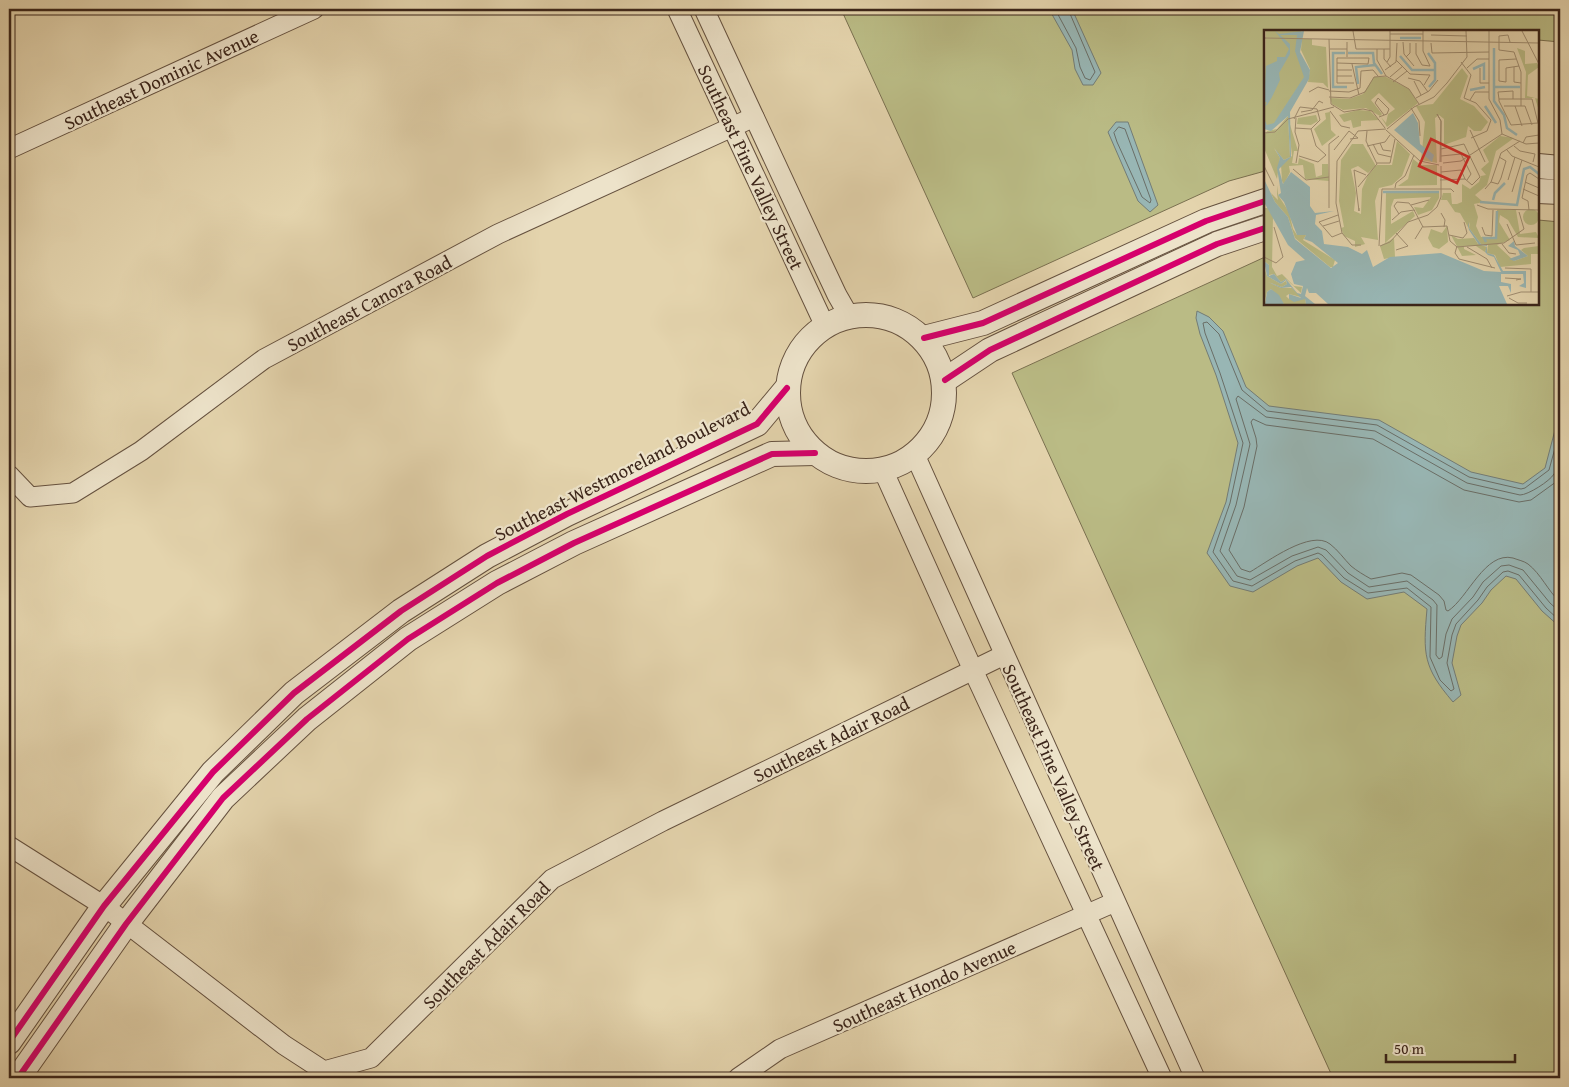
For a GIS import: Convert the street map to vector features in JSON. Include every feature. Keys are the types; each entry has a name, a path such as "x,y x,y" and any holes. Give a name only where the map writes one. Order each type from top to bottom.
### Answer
{"street":[{"name":"Southeast Dominic Avenue","path":"9,149 314,9"},
{"name":"Southeast Pine Valley Street","path":"678,9 824,326"},
{"name":"Southeast Pine Valley Street","path":"704,9 837,295 849,316"},
{"name":"Southeast Canora Road","path":"9,475 30,497 73,493 141,451 264,359 498,234 754,117"},
{"path":"1539,166 1560,168"},
{"path":"1539,191 1560,192"},
{"path":"924,338 983,323 1206,221 1264,200"},
{"path":"945,380 990,350 1217,244 1264,228"},
{"path":"876,314 902,322 924,338 937,358 945,380 945,401 940,422 930,440 915,455 900,464 883,470 859,471 836,466 815,453 799,434 789,412 787,388 793,363 797,356 806,342 824,326 849,316 876,314"},
{"name":"Southeast Westmoreland Boulevard","path":"9,1042 104,906 213,772 294,693 401,611 486,556 584,506 757,424 787,388"},
{"path":"18,1078 126,924 223,798 300,725 408,639 497,584 596,532 772,454 815,453"},
{"name":"Southeast Pine Valley Street","path":"915,455 1195,1078"},
{"name":"Southeast Pine Valley Street","path":"883,470 1162,1078"},
{"path":"584,506 596,532"},
{"name":"Southeast Adair Road","path":"9,846 104,906 284,1045 324,1071 371,1058 552,879 663,821 1004,655"},
{"path":"283,704 300,725"},
{"name":"Southeast Hondo Avenue","path":"738,1078 780,1049 1115,902"}],"green space":[{"path":"841,9 1560,9 1560,42 1539,40 1539,30 1264,30 1264,171 1229,181 973,298"},
{"path":"1539,220 1560,222 1560,1078 1333,1078 1012,373 1264,257 1264,305 1539,305"}],"water":[{"path":"1049,9 1072,9 1101,73 1093,85 1083,85 1075,69 1072,50"},
{"path":"1116,122 1128,122 1158,205 1150,212 1138,201 1108,132"},
{"path":"1197,311 1209,317 1223,331 1246,387 1269,406 1379,420 1471,472 1523,484 1545,468 1560,411 1560,627 1542,611 1516,579 1506,576 1491,590 1482,603 1461,625 1452,663 1461,695 1453,702 1436,679 1427,659 1425,638 1427,609 1404,592 1367,599 1341,582 1318,558 1297,566 1253,592 1230,586 1207,553 1226,502 1238,443 1216,375 1200,334 1196,318"}],"cycle path":[{"path":"924,338 983,323 1206,221 1264,201"},
{"path":"945,380 990,350 1217,244 1264,228"},
{"path":"9,1042 104,906 213,772 294,693 401,611 487,556 567,514 757,424 787,388"},
{"path":"18,1078 126,924 223,798 307,719 408,639 497,583 574,543 772,454 815,453"}]}
